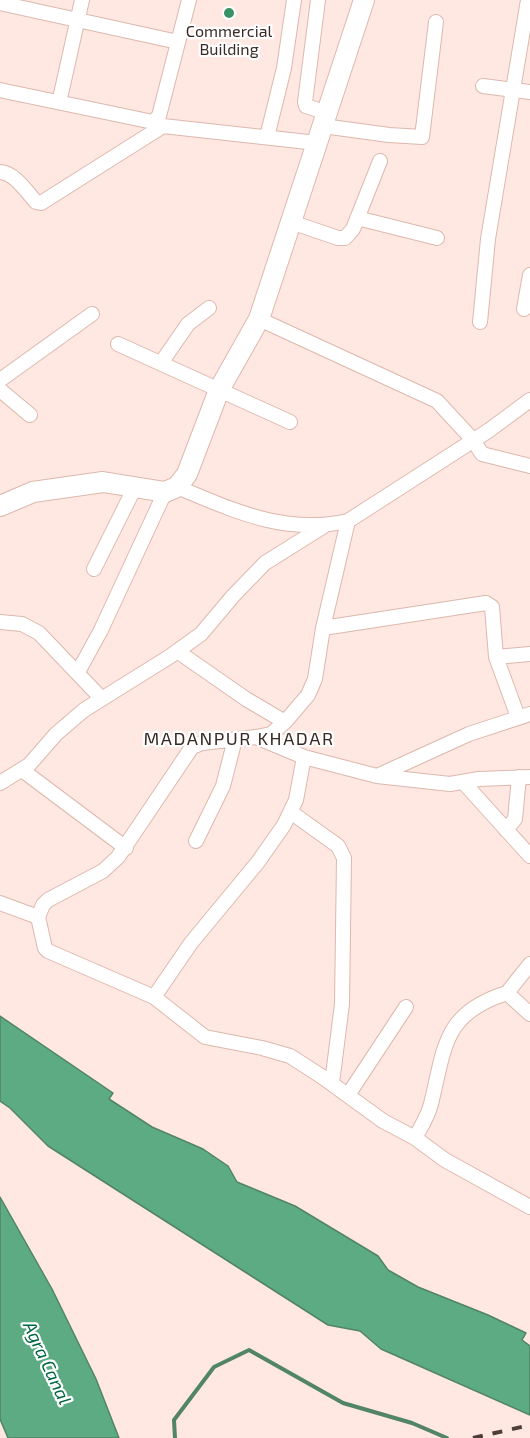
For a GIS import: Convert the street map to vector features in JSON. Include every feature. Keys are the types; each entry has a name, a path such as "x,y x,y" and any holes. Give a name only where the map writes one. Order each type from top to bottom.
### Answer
{"street":[{"path":"61,94 82,0"},
{"path":"0,90 153,122 159,116 189,0"},
{"path":"267,137 284,68 294,0"},
{"path":"318,0 305,102 322,127"},
{"path":"78,672 171,489 187,474 219,390 259,319 364,0"},
{"path":"480,322 488,239 528,0"},
{"path":"0,3 178,42"},
{"path":"0,171 7,172 36,202 41,203 162,126 267,137 322,127 389,135 422,136 436,22"},
{"path":"483,86 530,92"},
{"path":"291,222 338,238 345,238 349,235 357,218 381,161"},
{"path":"357,218 437,238"},
{"path":"524,309 530,275"},
{"path":"161,363 188,324 209,308"},
{"path":"0,380 92,314"},
{"path":"259,319 437,401 473,440 482,454 530,466"},
{"path":"118,344 290,422"},
{"path":"0,390 30,415"},
{"path":"0,506 33,492 101,482 171,489 290,526 324,526 348,521 530,400"},
{"path":"94,569 135,487"},
{"path":"348,521 323,628 312,688 285,722 271,734 256,738 202,743 192,747 126,848 103,871 48,900 43,905 38,917 45,948 154,998 205,1037 281,1053 332,1083 383,1121 415,1138 445,1160 530,1207"},
{"path":"0,783 38,758 56,734 84,710 201,634 265,563 324,526"},
{"path":"323,628 486,603 492,607 496,657 524,715 469,734 377,776"},
{"path":"0,622 22,624 39,633 102,699"},
{"path":"177,651 246,699 285,722"},
{"path":"496,657 530,654"},
{"path":"256,738 304,757 377,776 450,784 464,783 478,778 525,777 515,819 506,830"},
{"path":"196,841 223,786 235,739"},
{"path":"154,998 191,942 258,862 292,813 304,757"},
{"path":"22,770 126,848"},
{"path":"464,783 530,856"},
{"path":"292,813 338,846 344,858 342,1004 332,1083"},
{"path":"0,903 38,917"},
{"path":"415,1138 428,1113 441,1056 453,1028 480,1003 507,993 530,964"},
{"path":"507,993 530,1014"},
{"path":"348,1095 406,1007"}],"water":[{"path":"0,1016 113,1093 109,1099 152,1127 203,1149 228,1166 237,1182 295,1206 378,1256 388,1270 418,1287 526,1333 522,1340 530,1346 530,1415 381,1349 360,1331 328,1325 48,1146 0,1101"},
{"name":"Agra Canal","path":"0,1197 52,1289 96,1379 119,1438 8,1438 0,1419"}],"waterway":[{"path":"175,1438 174,1420 214,1367 249,1350 343,1403 412,1423 447,1438"}],"railway":[{"path":"473,1438 530,1425"}],"place":[{"name":"Commercial Building","path":"229,13"}],"district":[{"name":"MADANPUR KHADAR","path":"239,739"}]}
